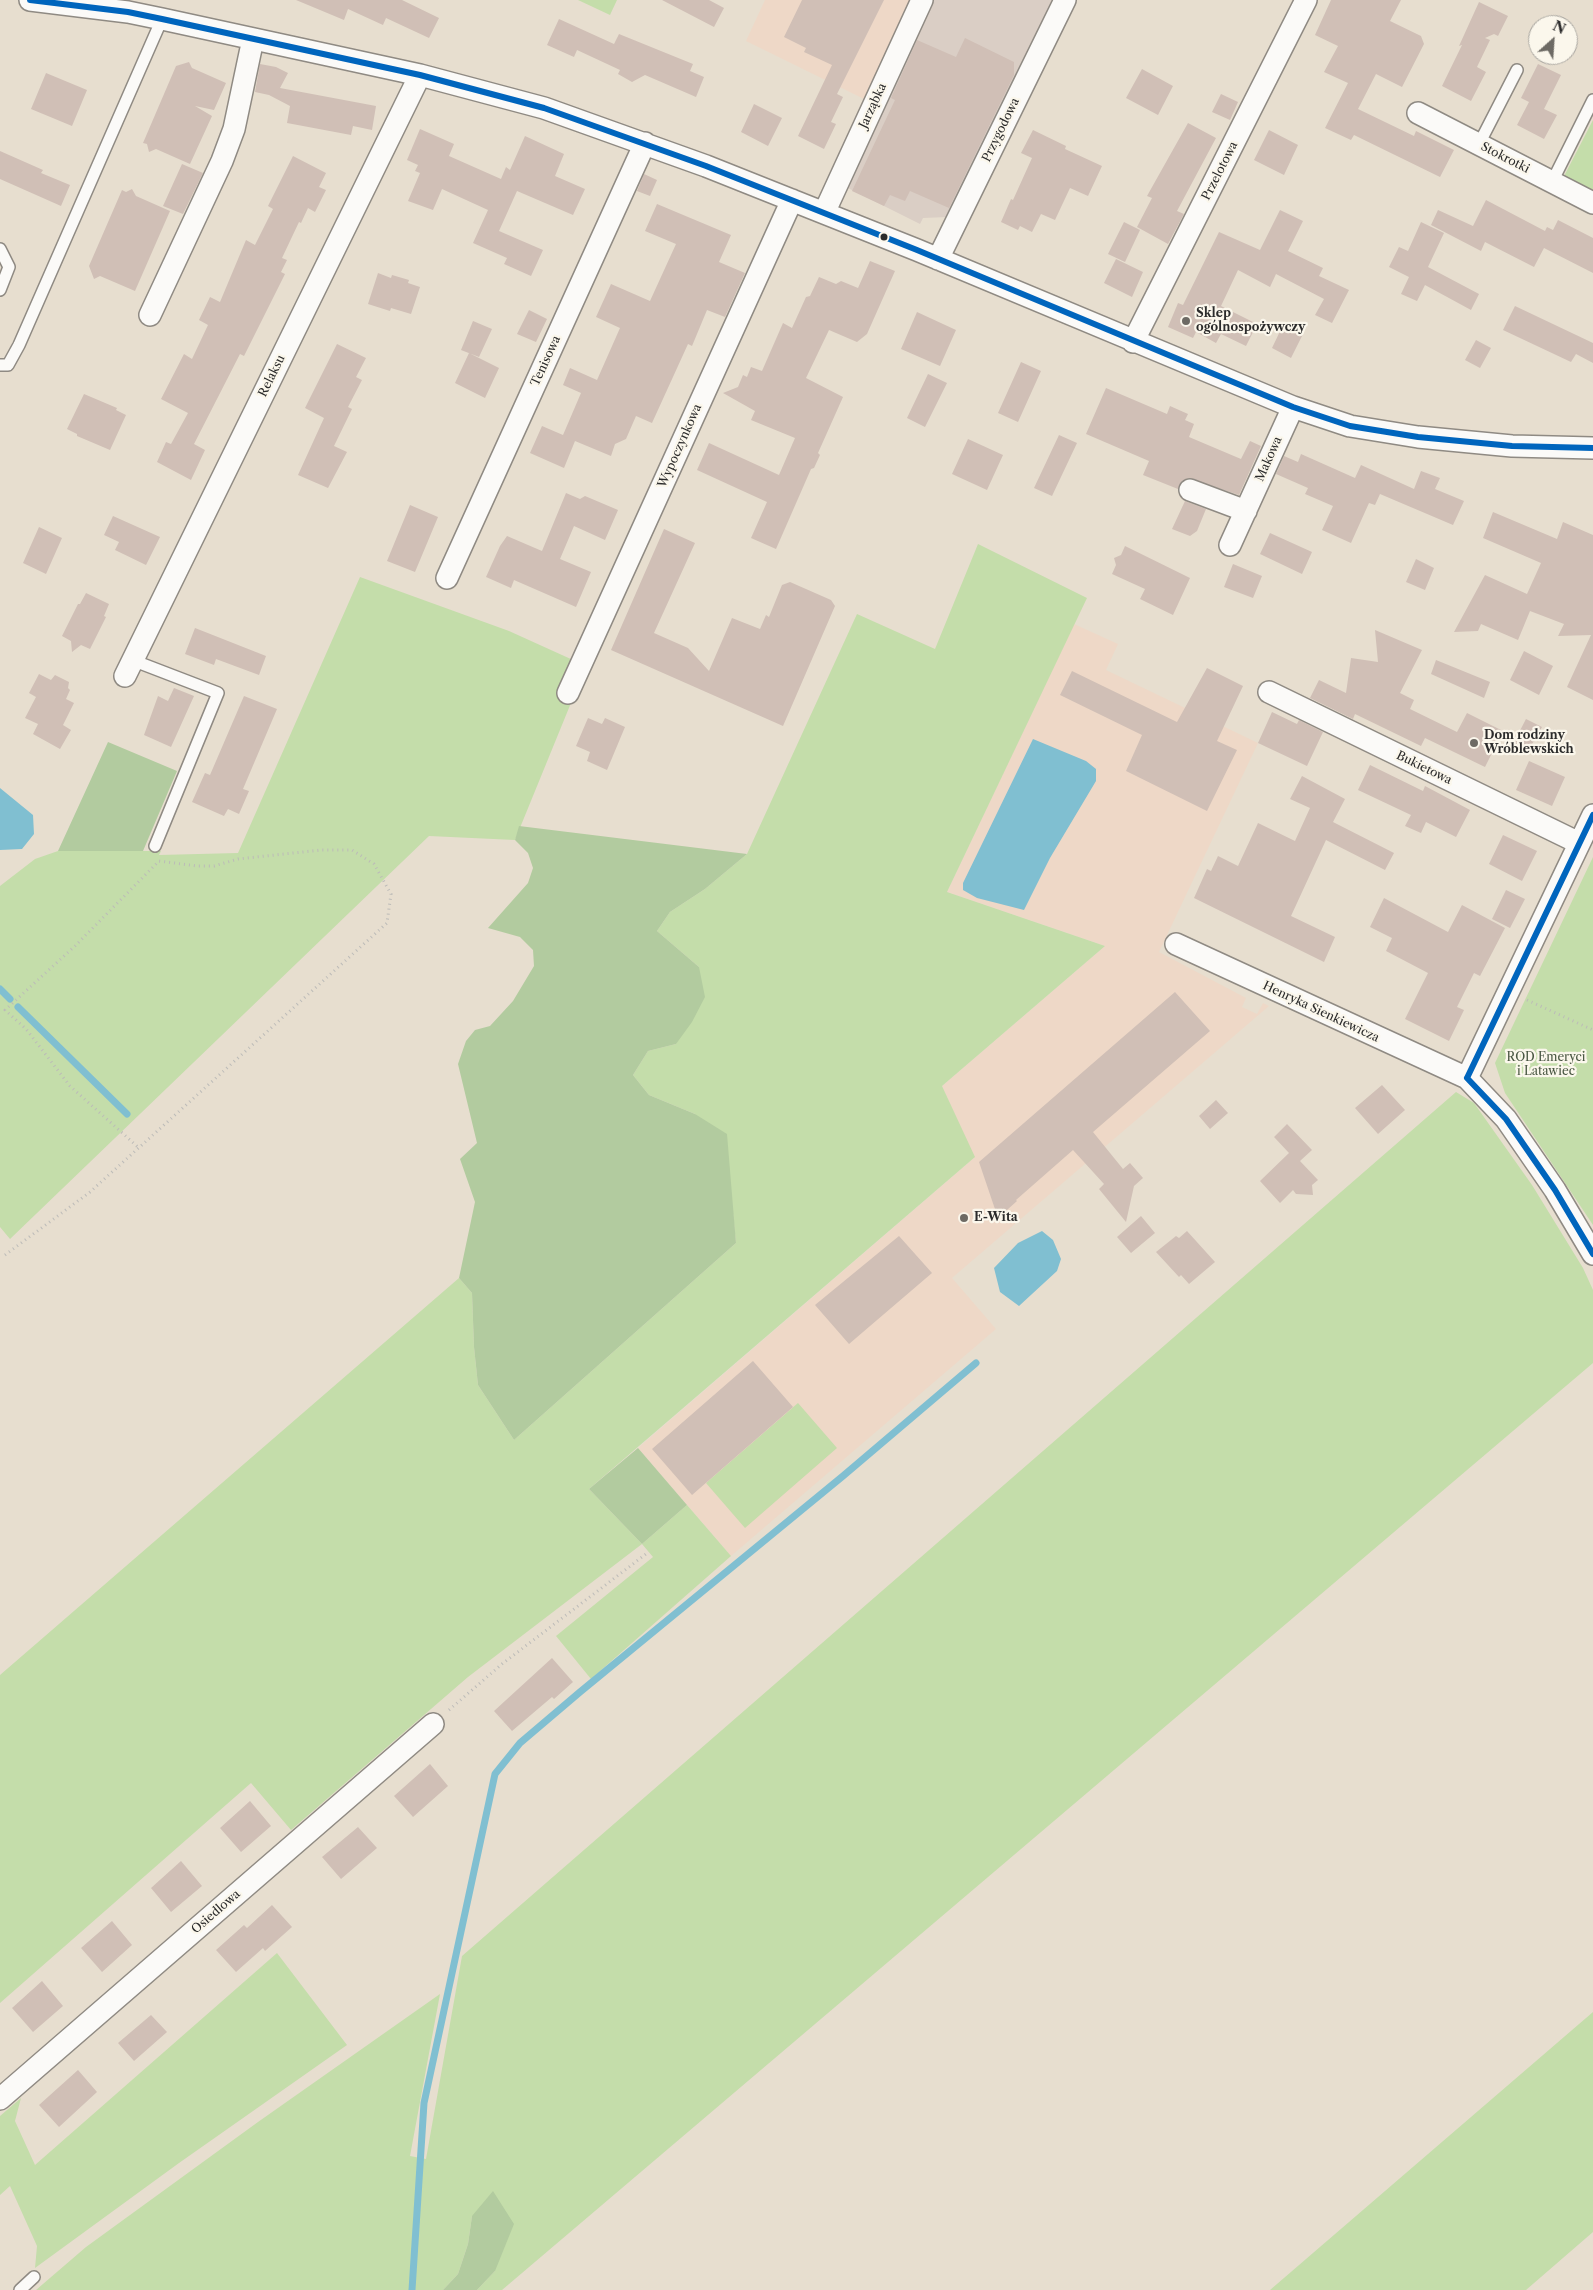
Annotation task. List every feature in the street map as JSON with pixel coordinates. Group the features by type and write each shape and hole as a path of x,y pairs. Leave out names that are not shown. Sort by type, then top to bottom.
{"street":[{"path":"30,0 128,12 162,19 420,75 544,108 645,143 792,200 1292,407 1350,426 1385,433 1512,446 1593,448"},
{"name":"Jarząbka","path":"824,213 922,0"},
{"name":"Przygodowa","path":"938,260 1065,0"},
{"name":"Przelotowa","path":"1133,342 1306,0"},
{"path":"150,315 222,161 234,129 253,39"},
{"name":"Relaksu","path":"129,668 420,75"},
{"name":"Stokrotki","path":"1418,113 1593,203"},
{"name":"Tenisowa","path":"447,578 645,143"},
{"name":"Wypoczynkowa","path":"568,693 792,200"},
{"name":"Makowa","path":"1230,545 1292,407"},
{"path":"1190,490 1246,512"},
{"name":"Bukietowa","path":"1269,692 1579,843"},
{"path":"1593,815 1467,1078 1506,1119 1555,1190 1593,1254"},
{"name":"Henryka Sienkiewicza","path":"1176,944 1467,1078"},
{"name":"Osiedlowa","path":"0,2099 433,1724"}],"lane":[{"path":"0,365 8,364 19,346 162,19"},
{"path":"1479,144 1517,70"},
{"path":"1552,182 1593,100"},
{"path":"0,249 9,267 0,290"},
{"path":"129,668 218,693 155,846"},
{"path":"20,2290 34,2278"}],"path":[{"path":"5,1255 90,1192 139,1148 387,923 391,894 374,864 352,850 321,850 238,859 214,866 197,866 159,861 75,946 5,1010 26,1029 70,1086 139,1148"},
{"path":"1508,992 1593,1030"},
{"path":"433,1724 502,1664 646,1554"}],"shaded area":[{"path":"765,0 910,0 864,99 746,41"},
{"path":"929,0 1053,0 947,217 923,218 920,224 846,187"},
{"name":"E-Wita","path":"1074,624 1118,644 1106,670 1258,743 1159,952 1246,998 1242,1007 1257,1014 1263,1003 1269,1006 952,1278 996,1329 731,1556 638,1448 974,1158 942,1086 1105,946 947,892"}],"green space":[{"path":"578,0 617,0 610,15"},
{"path":"1593,120 1593,193 1561,182"},
{"path":"978,544 1087,598 947,892 1105,946 942,1086 975,1157 589,1489 642,1544 468,1677 291,1830 251,1783 0,2003 0,1675 459,1278 472,1293 474,1347 478,1385 514,1440 736,1243 730,1184 695,1114 649,1095 633,1075 648,1051 676,1044 699,967 657,931 670,912 705,889 747,854 857,614 935,649"},
{"path":"360,577 509,631 573,660 573,698 515,840 429,836 10,1239 0,1227 0,886 35,859 58,851 161,851 159,855 238,853"},
{"path":"108,742 177,771 143,851 58,851"},
{"path":"519,826 747,854 705,889 670,912 657,931 699,967 705,997 692,1022 676,1044 648,1051 633,1075 649,1095 695,1114 727,1134 736,1243 514,1440 478,1385 474,1347 472,1293 459,1278 475,1202 460,1159 477,1143 458,1064 466,1041 475,1030 490,1026 513,1001 534,966 533,950 520,937 488,928 528,883 533,868 528,853 515,840"},
{"name":"ROD Emeryci i Latawiec","path":"1593,857 1593,1225 1505,1093 1495,1063"},
{"path":"1456,1092 1474,1103 1532,1185 1583,1268 1593,1290 1593,1363 502,2290 477,2290 495,2271 472,2216 468,2244 458,2274 443,2290 36,2290 86,2247 258,2122 440,1994 410,2156 426,2159 462,1956"},
{"path":"798,1403 837,1448 745,1528 706,1483"},
{"path":"638,1448 687,1505 642,1544 589,1489"},
{"path":"687,1505 731,1556 591,1679 556,1636 653,1557 642,1544"},
{"path":"277,1953 347,2045 179,2163 35,2268 37,2246 10,2186 0,2195 0,2116 21,2098 15,2121 35,2165"},
{"path":"1593,2012 1593,2232 1526,2290 1270,2290"},
{"path":"493,2191 514,2224 495,2271 477,2290 443,2290 458,2274 468,2244 472,2216"}],"water":[{"path":"1033,739 1086,761 1096,769 1096,781 1050,858 1024,910 977,898 963,890 963,883"},
{"path":"0,788 33,815 34,834 22,849 0,850"},
{"path":"1042,1231 1053,1240 1061,1259 1057,1271 1019,1306 1000,1292 994,1268 1018,1243"}],"building":[{"path":"296,0 402,0 439,18 429,38 386,18 383,25 348,9 344,20"},
{"path":"662,0 709,0 724,8 714,27"},
{"path":"802,0 884,0 837,94 843,97 831,122 836,124 824,149 798,136 832,65 804,52 806,48 784,37"},
{"path":"1331,0 1401,0 1390,21 1421,36 1424,44 1402,87 1376,74 1358,109 1414,136 1416,131 1454,150 1440,177 1354,135 1351,140 1325,128 1348,83 1324,72 1338,46 1315,35"},
{"path":"1479,2 1508,16 1498,36 1494,34 1485,38 1490,40 1477,67 1486,72 1471,101 1442,86 1462,45 1459,46"},
{"path":"559,19 614,44 619,34 693,64 690,71 704,77 696,97 645,75 632,82 618,74 620,70 577,50 574,57 547,45"},
{"path":"965,38 1014,62 1014,75 949,208 910,191 905,201 890,195 884,206 852,191 895,100 891,98 917,40 956,57"},
{"path":"189,62 192,68 226,83 214,110 195,106 212,116 190,164 156,149 149,152 147,144 143,143 176,66"},
{"path":"260,64 276,67 288,73 280,88 376,106 372,130 353,126 351,135 287,123 290,106 269,95 255,92"},
{"path":"1538,65 1561,75 1544,109 1557,115 1544,139 1517,125 1529,102 1521,98"},
{"path":"1142,69 1173,86 1158,115 1126,98"},
{"path":"46,73 87,90 72,126 31,109"},
{"path":"1221,94 1238,102 1230,120 1212,112"},
{"path":"754,104 782,118 768,146 741,132"},
{"path":"1188,123 1216,138 1177,211 1184,214 1168,244 1137,227 1152,198 1147,196"},
{"path":"420,129 454,144 449,156 501,179 506,167 510,170 525,136 564,154 555,176 585,189 573,215 517,191 499,231 543,250 531,276 504,264 507,258 473,243 488,210 442,189 433,210 408,201 420,173 415,171 418,165 407,160"},
{"path":"1033,130 1066,146 1065,149 1102,166 1088,196 1070,188 1055,220 1041,214 1032,232 1020,226 1018,230 1001,222 1032,158 1021,153"},
{"path":"1269,130 1298,145 1284,175 1254,160"},
{"path":"0,151 43,170 41,173 70,185 61,206 0,179"},
{"path":"293,156 326,173 319,187 326,190 315,212 308,208 301,223 299,222 282,258 287,260 281,272 285,274 244,356 240,354 194,444 205,450 191,480 157,462 166,442 171,444 188,413 161,399 184,354 192,359 208,325 199,320 210,297 220,302 246,240 255,245 273,209 268,206"},
{"path":"182,164 203,173 183,214 163,206"},
{"path":"644,174 657,180 650,196 637,191"},
{"path":"132,189 136,196 170,211 135,291 100,276 94,279 89,266 122,190 126,192"},
{"path":"1486,200 1545,231 1547,227 1553,230 1558,220 1593,238 1593,273 1544,248 1534,267 1485,242 1481,251 1431,225 1438,210 1473,226"},
{"path":"657,204 731,235 719,262 745,273 725,317 707,310 692,346 688,344 652,423 636,416 626,439 615,444 611,456 575,441 564,468 530,453 542,426 563,435 581,393 563,385 570,368 597,380 620,328 596,317 611,284 650,301 676,244 645,231"},
{"path":"1280,210 1303,221 1288,251 1323,268 1319,276 1349,290 1332,323 1315,315 1324,299 1276,274 1270,287 1238,270 1221,306 1257,324 1246,346 1221,334 1216,343 1196,332 1193,338 1168,327 1178,303 1183,305 1219,232 1260,250"},
{"path":"1124,222 1140,230 1125,262 1108,254"},
{"path":"1421,222 1444,233 1428,267 1479,294 1471,310 1425,285 1417,301 1401,294 1409,277 1389,267 1399,247 1408,251"},
{"path":"1116,259 1143,272 1132,297 1104,283"},
{"path":"870,261 895,271 867,334 857,342 829,330 806,378 843,397 818,453 820,455 814,468 811,469 776,549 751,538 767,502 697,470 709,443 779,475 795,438 751,420 755,411 723,393 738,387 743,375 747,377 751,367 762,371 783,323 792,328 806,297 810,296 819,277 836,284 841,281 858,288"},
{"path":"378,273 391,278 392,275 409,280 408,283 420,287 411,314 391,308 390,311 368,304"},
{"path":"1515,306 1593,343 1593,363 1576,354 1571,362 1503,330"},
{"path":"529,310 547,319 536,342 517,334"},
{"path":"917,312 956,330 940,366 901,349"},
{"path":"473,321 492,329 479,357 461,350"},
{"path":"1283,325 1303,334 1291,358 1272,348"},
{"path":"1476,340 1491,348 1480,368 1465,360"},
{"path":"337,344 366,358 356,377 362,380 348,407 352,409 334,446 347,452 328,488 298,475 324,418 305,408"},
{"path":"469,353 499,368 485,398 455,383"},
{"path":"1021,362 1041,371 1018,422 998,413"},
{"path":"928,374 947,383 925,427 907,418"},
{"path":"1106,388 1167,414 1170,406 1188,414 1185,420 1194,424 1189,437 1241,459 1250,441 1261,446 1239,495 1188,478 1182,481 1178,489 1143,475 1149,461 1086,434"},
{"path":"84,394 117,408 116,410 126,415 110,450 77,436 77,434 67,429"},
{"path":"1059,435 1077,443 1052,496 1034,488"},
{"path":"968,439 1003,455 987,490 952,474"},
{"path":"1301,454 1355,478 1361,465 1414,489 1421,471 1440,478 1435,489 1464,501 1453,525 1380,494 1375,505 1369,503 1351,543 1322,530 1333,506 1305,494 1308,488 1276,474 1284,456 1298,462"},
{"path":"566,493 580,499 585,496 618,510 605,540 574,526 560,559 591,572 576,607 514,580 511,588 486,577 500,546 507,536 542,551"},
{"path":"1185,501 1206,509 1197,531 1190,536 1172,529"},
{"path":"410,505 438,517 415,572 387,561"},
{"path":"1493,512 1557,539 1563,522 1593,535 1593,700 1567,687 1591,635 1558,636 1564,624 1530,611 1518,640 1481,624 1478,631 1454,632 1485,575 1527,594 1541,563 1483,538"},
{"path":"113,516 160,537 146,565 115,550 119,542 104,535"},
{"path":"39,527 62,538 46,574 23,563"},
{"path":"664,529 695,543 654,633 688,648 709,671 732,618 760,629 766,615 769,617 782,585 790,582 831,600 835,606 783,726 611,650"},
{"path":"1270,533 1312,552 1302,574 1260,554"},
{"path":"1125,546 1190,578 1173,615 1140,599 1145,589 1112,574 1116,565 1114,558 1121,555"},
{"path":"1416,559 1434,568 1425,590 1406,582"},
{"path":"1233,564 1262,576 1253,598 1224,587"},
{"path":"86,593 109,604 104,616 106,617 90,649 81,645 72,652 71,641 62,636 78,604 80,604"},
{"path":"195,628 266,656 259,675 216,659 214,665 185,654"},
{"path":"1375,630 1422,650 1400,693 1414,700 1410,709 1457,732 1467,713 1503,731 1485,767 1425,738 1421,746 1355,714 1353,719 1310,698 1319,680 1346,693 1351,658 1378,662"},
{"path":"1524,651 1553,666 1539,695 1510,680"},
{"path":"1436,660 1490,682 1484,698 1431,674"},
{"path":"1207,668 1243,686 1217,741 1237,750 1207,811 1126,771 1142,735 1060,695 1072,671 1177,722"},
{"path":"39,674 51,680 55,675 69,682 68,688 70,690 66,699 74,703 63,725 71,730 60,749 33,734 38,724 25,718 36,697 29,693"},
{"path":"174,688 194,696 171,747 144,735 158,696 168,701"},
{"path":"244,696 277,709 243,789 249,791 239,814 228,809 224,816 192,802 205,773 210,775"},
{"path":"1272,712 1297,724 1299,720 1323,732 1307,766 1258,743"},
{"path":"588,718 602,724 605,718 625,727 607,770 587,761 590,752 576,746"},
{"path":"1526,719 1542,727 1528,751 1513,744"},
{"path":"1529,761 1565,777 1552,806 1516,790"},
{"path":"1370,765 1423,791 1425,786 1470,810 1456,837 1426,822 1421,833 1405,826 1411,815 1358,790"},
{"path":"1302,776 1345,799 1333,822 1394,853 1385,870 1326,840 1291,916 1335,937 1324,962 1194,898 1207,869 1211,871 1218,856 1238,866 1258,823 1295,841 1310,808 1290,799"},
{"path":"1503,835 1537,851 1522,881 1489,864"},
{"path":"1506,890 1525,899 1510,928 1492,919"},
{"path":"1384,898 1448,932 1462,905 1505,928 1480,976 1474,973 1457,1007 1464,1010 1449,1041 1405,1019 1428,973 1386,951 1392,938 1370,927"},
{"path":"1175,992 1210,1031 1093,1132 1123,1169 1130,1163 1143,1178 1134,1186 1126,1222 1099,1189 1104,1184 1073,1150 998,1218 979,1162"},
{"path":"1382,1085 1405,1110 1378,1134 1355,1108"},
{"path":"1216,1100 1228,1113 1210,1129 1199,1116"},
{"path":"1287,1124 1312,1150 1300,1161 1318,1180 1312,1185 1313,1195 1296,1194 1293,1190 1280,1203 1260,1181 1289,1153 1274,1137"},
{"path":"1141,1216 1155,1233 1131,1253 1117,1237"},
{"path":"1187,1231 1215,1262 1189,1284 1181,1275 1179,1277 1156,1252 1176,1236 1179,1238"},
{"path":"899,1236 932,1273 849,1344 815,1305"},
{"path":"753,1361 793,1407 692,1495 652,1449"},
{"path":"552,1658 573,1682 512,1731 494,1711"},
{"path":"430,1764 448,1786 413,1817 394,1796"},
{"path":"250,1801 271,1826 241,1852 220,1828"},
{"path":"358,1827 377,1848 341,1879 322,1857"},
{"path":"181,1861 202,1886 171,1912 151,1888"},
{"path":"272,1905 292,1927 265,1951 263,1948 236,1972 216,1950 244,1925 247,1928"},
{"path":"112,1921 132,1945 102,1972 81,1948"},
{"path":"42,1981 63,2006 33,2032 12,2008"},
{"path":"151,2015 167,2032 134,2061 118,2043"},
{"path":"78,2070 97,2092 59,2127 39,2105"}],"waterway":[{"path":"0,989 10,999"},
{"path":"18,1007 127,1114"},
{"path":"412,2290 424,2103 495,1774 520,1743 843,1476 976,1363"}],"transit line":[{"path":"30,0 128,12 162,19 420,75 544,108 706,166 917,250 1293,407 1350,426 1418,437 1512,446 1593,448"},
{"path":"1467,1078 1593,815"},
{"path":"1467,1078 1506,1119 1555,1190 1593,1254"}],"place":[{"name":"Sklep ogólnospożywczy","path":"1186,321"},
{"name":"Dom rodziny Wróblewskich","path":"1474,743"},
{"name":"E-Wita","path":"964,1218"}]}
